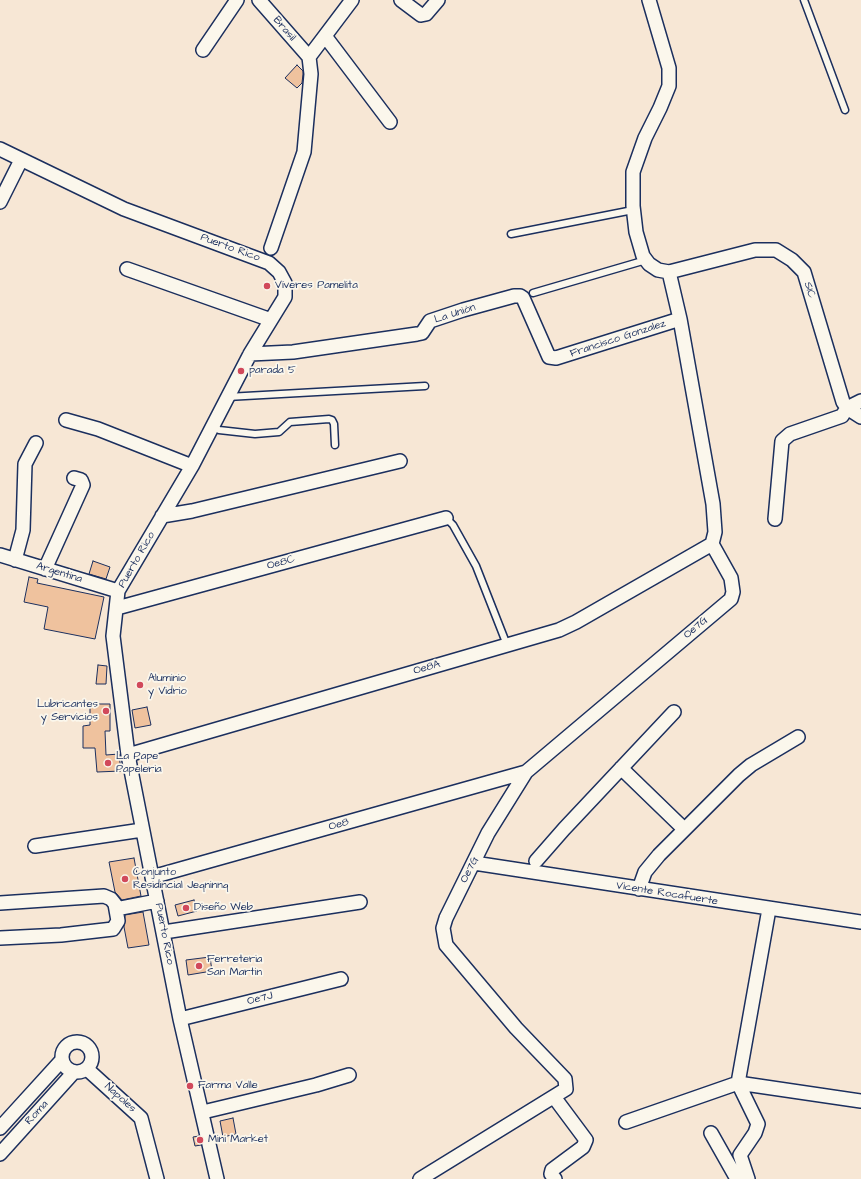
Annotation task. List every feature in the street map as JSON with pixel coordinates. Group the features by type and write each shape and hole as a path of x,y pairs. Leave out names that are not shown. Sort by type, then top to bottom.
{"street":[{"path":"203,50 237,0"},
{"name":"Brasil","path":"259,0 309,57"},
{"path":"271,248 304,152 311,74 309,57 352,0"},
{"path":"400,0 421,15 426,14 438,0"},
{"path":"649,0 669,68 669,86 660,108 644,138 632,172 633,210 636,232 643,256 658,270 669,272"},
{"path":"325,36 390,122"},
{"name":"Puerto Rico","path":"0,149 124,209 269,263 279,272 285,283 285,297 250,354 192,466 118,591 113,636 128,755 142,830 164,932 180,1018 203,1112 217,1179"},
{"path":"0,202 21,160"},
{"name":"S1C","path":"669,272 755,250 776,250 792,260 804,272 843,402 847,408"},
{"path":"127,269 272,320"},
{"name":"Francisco Gonzalez","path":"556,358 680,319 669,272"},
{"name":"La Unión","path":"250,354 293,352 422,333 430,321 485,304 520,296 523,298 549,357 556,358"},
{"path":"680,319 713,504 715,532 712,544"},
{"path":"775,519 782,441 790,434 842,416 847,408 861,401"},
{"path":"847,408 861,416"},
{"path":"66,420 98,429 192,466"},
{"path":"15,560 23,530 25,464 36,443"},
{"path":"162,516 192,511 400,461"},
{"path":"45,569 83,485 81,480 74,478"},
{"name":"Oe8C","path":"117,608 446,518"},
{"name":"Oe8A","path":"128,755 566,628 712,544"},
{"name":"Oe7G","path":"420,1179 564,1091 566,1086 565,1079 516,1028 446,945 443,928 446,918 488,833 526,772 731,599 733,592 731,578 712,544"},
{"name":"Argentina","path":"0,556 118,591"},
{"path":"536,861 674,712"},
{"path":"639,889 647,868 684,829 751,765 798,736"},
{"path":"621,768 684,829"},
{"name":"Oe8","path":"152,877 526,772"},
{"path":"35,846 142,830"},
{"name":"Vicente Rocafuerte","path":"474,863 861,922"},
{"path":"0,903 104,896 113,901 118,921 113,929 61,935 0,938"},
{"path":"116,909 157,901"},
{"path":"164,932 360,902"},
{"path":"748,1179 740,1155 755,1133 758,1124 738,1083 769,909"},
{"name":"Oe7J","path":"180,1018 340,979"},
{"path":"82,1043 91,1052 91,1064 81,1071 66,1068 62,1060 65,1048 70,1044 82,1043"},
{"name":"Roma","path":"0,1128 62,1060"},
{"name":"Roma","path":"0,1154 81,1071"},
{"name":"Napoles","path":"81,1071 141,1118 157,1179"},
{"path":"203,1112 316,1085 349,1075"},
{"path":"626,1122 738,1083 861,1101"},
{"path":"554,1097 586,1140 583,1147 552,1170 551,1174 555,1179"},
{"path":"711,1133 737,1179"}],"lane":[{"path":"804,0 845,110"},
{"path":"512,234 633,210"},
{"path":"533,293 646,260"},
{"path":"227,397 425,386"},
{"path":"213,426 219,430 255,434 279,432 290,422 329,419 332,420 334,424 334,445"},
{"path":"446,518 453,525 476,566 507,645"}],"building":[{"path":"297,65 303,71 303,74 302,83 297,88 285,78"},
{"path":"93,561 110,567 106,579 89,574"},
{"path":"29,577 38,579 37,583 104,597 95,639 44,629 48,607 24,602"},
{"path":"98,665 107,666 106,684 96,684"},
{"path":"90,704 110,704 110,731 105,731 106,755 119,754 121,771 97,772 95,748 83,748 83,726 90,725"},
{"path":"147,707 151,725 135,728 132,710"},
{"name":"Conjunto Residincial Jeqninnq","path":"134,858 141,896 122,900 115,892 109,862"},
{"name":"Diseño Web","path":"194,900 197,911 178,916 175,905"},
{"name":"Conjunto Residincial Jeqninnq","path":"143,912 149,945 128,948 124,927 125,915"},
{"name":"Ferreteria San Martin","path":"210,957 212,971 188,975 186,960"},
{"path":"233,1118 236,1134 223,1137 220,1121"},
{"path":"199,1136 201,1145 195,1146 193,1137"}],"place":[{"name":"Víveres Pamelita","path":"267,286"},
{"name":"parada 5","path":"241,371"},
{"name":"Aluminio y Vidrio","path":"140,685"},
{"name":"Lubricantes y Servicios","path":"106,711"},
{"name":"La Pape Papeleria","path":"108,763"},
{"name":"Conjunto Residincial Jeqninnq","path":"125,879"},
{"name":"Diseño Web","path":"186,908"},
{"name":"Ferreteria San Martin","path":"199,966"},
{"name":"Farma Valle","path":"190,1086"},
{"name":"Mini Market","path":"200,1140"}]}
